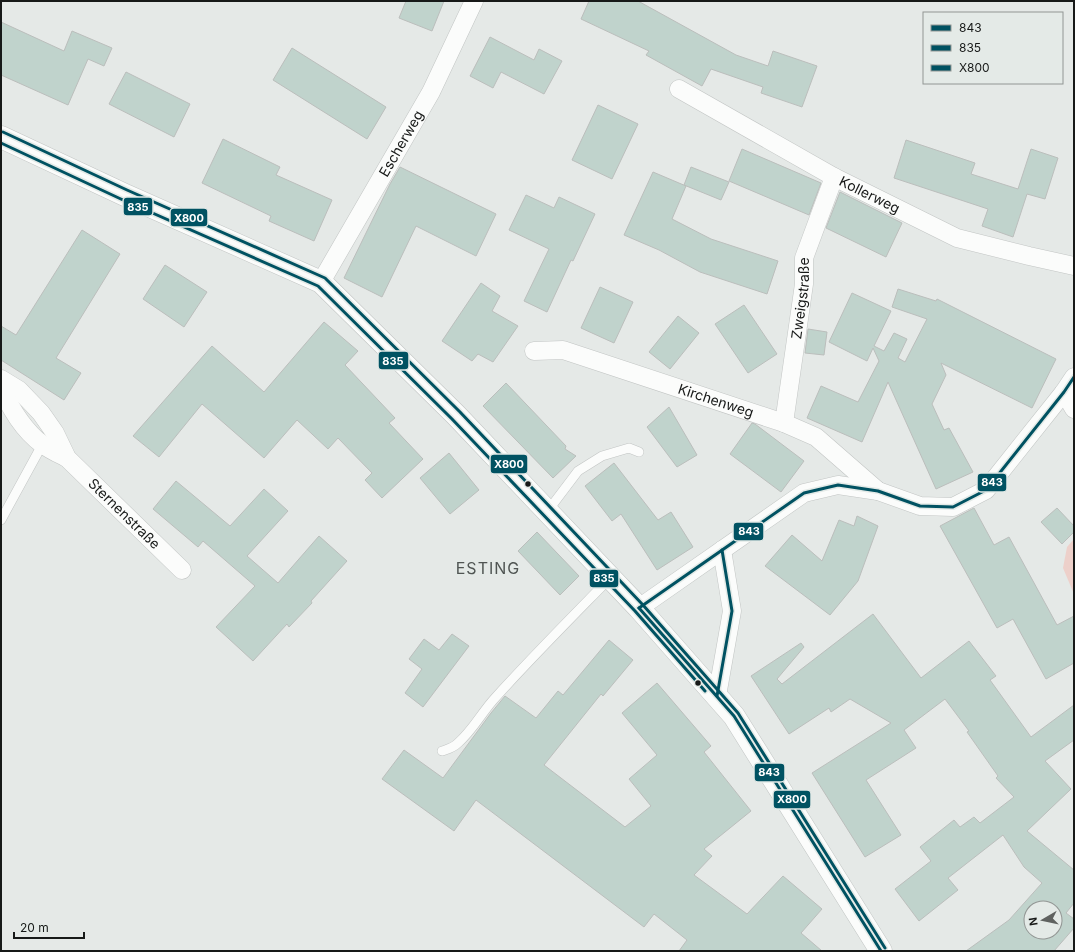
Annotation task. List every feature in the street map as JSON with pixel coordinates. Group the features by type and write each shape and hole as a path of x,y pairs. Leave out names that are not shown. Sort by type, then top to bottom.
{"street":[{"name":"Escherweg","path":"321,282 431,92 474,1"},
{"name":"Kollerweg","path":"679,89 834,177 957,238 1074,266"},
{"path":"1,137 125,195 321,282 456,415 639,608 734,716 881,951"},
{"name":"Zweigstraße","path":"784,423 804,284 804,258 834,177"},
{"name":"Kirchenweg","path":"534,351 563,350 784,423 816,437 878,492"},
{"path":"639,608 804,493 838,485 878,492 920,506 953,507 986,490 1064,392 1074,377"},
{"name":"Sternenstraße","path":"1,379 19,390 41,413 55,433 67,458"},
{"name":"Sternenstraße","path":"1,388 10,406 26,431 42,445 67,458 182,570"},
{"path":"1064,392 1074,409"},
{"path":"717,696 732,611 722,550"}],"lane":[{"path":"1,520 42,445"},
{"path":"548,512 578,471 602,456 629,448 639,452"},
{"path":"442,751 458,744 495,697 610,578"}],"shaded area":[{"path":"1074,539 1074,594 1063,568 1067,547"}],"building":[{"path":"406,1 444,1 432,31 399,18"},
{"path":"589,1 638,1 736,55 768,66 773,51 817,66 802,107 761,93 763,87 711,69 702,86 646,55 649,51 581,19"},
{"path":"1,22 64,51 72,31 112,48 104,66 88,59 68,105 1,75"},
{"path":"490,37 534,60 539,49 562,61 544,94 501,72 493,88 470,76"},
{"path":"292,48 386,107 367,139 273,80"},
{"path":"126,72 190,104 174,137 109,104"},
{"path":"598,105 638,124 612,179 572,160"},
{"path":"223,139 280,167 276,175 332,200 314,241 269,221 271,216 202,183"},
{"path":"906,140 975,163 971,174 1018,189 1031,149 1058,158 1045,199 1027,194 1013,237 982,226 988,209 894,178"},
{"path":"742,149 821,183 809,215 729,181"},
{"path":"400,167 496,214 476,256 416,226 382,297 344,278 390,184"},
{"path":"691,167 729,182 721,200 684,185"},
{"path":"653,172 686,186 672,219 711,239 778,261 767,294 700,272 659,250 624,235"},
{"path":"840,192 902,223 886,257 826,228"},
{"path":"526,195 554,208 559,197 595,214 573,261 571,260 547,312 524,301 549,249 509,230"},
{"path":"82,230 120,254 56,358 81,373 64,400 1,360 1,326 16,335"},
{"path":"165,265 207,292 184,327 143,299"},
{"path":"481,283 500,296 492,311 518,326 493,362 478,354 472,361 442,341"},
{"path":"600,287 633,302 614,343 581,328"},
{"path":"898,289 936,301 937,299 1056,359 1032,408 941,363 946,375 932,404 944,430 949,428 973,472 936,489 888,382 862,442 807,418 821,386 858,402 879,361 873,348 867,361 829,342 852,293 891,311 874,346 884,351 894,333 907,339 898,358 905,362 927,319 892,307"},
{"path":"744,305 777,354 748,373 715,324"},
{"path":"678,316 699,333 670,369 649,352"},
{"path":"324,322 358,351 345,365 395,418 389,423 423,459 382,498 365,480 372,473 338,438 328,449 297,420 264,458 202,404 159,457 133,436 212,346 264,392"},
{"path":"808,329 827,332 824,355 805,353"},
{"path":"506,383 566,446 565,449 576,456 553,478 483,406"},
{"path":"669,407 697,455 677,467 647,427"},
{"path":"752,423 804,461 781,492 730,454"},
{"path":"449,453 479,490 450,514 420,478"},
{"path":"614,463 658,520 671,512 693,547 657,570 621,514 612,521 585,486"},
{"path":"176,481 230,526 264,489 288,511 247,556 278,583 319,536 347,561 311,601 312,603 289,627 287,624 253,661 216,627 255,586 203,541 198,547 153,509"},
{"path":"974,508 994,545 1009,537 1057,625 1074,616 1074,663 1046,679 1013,619 997,628 940,526"},
{"path":"1057,508 1074,526 1074,532 1062,544 1041,522"},
{"path":"857,516 878,526 858,581 830,615 765,566 792,535 822,561 839,520 854,526"},
{"path":"537,532 579,576 560,595 518,551"},
{"path":"873,614 921,678 969,641 996,676 990,680 1031,737 1074,705 1074,740 1045,761 1071,789 1027,831 1074,870 1074,903 1066,913 1074,919 1074,928 1054,951 966,951 1009,920 1023,904 1023,940 1063,940 1063,900 1027,900 1042,883 1024,867 1003,835 948,878 958,890 919,921 895,889 931,861 920,847 954,820 960,827 974,817 980,823 1014,797 996,778 998,776 967,732 969,731 945,699 904,730 916,748 866,780 901,835 865,857 812,773 891,723 850,699 831,712 829,708 789,734 751,676 801,643 804,647 777,679 782,684"},
{"path":"452,634 469,646 423,707 405,693 422,669 409,659 424,639 439,650"},
{"path":"609,640 633,660 603,696 601,694 544,765 625,827 651,806 629,779 657,755 622,713 657,683 711,746 704,752 751,811 704,849 712,856 694,875 747,914 783,876 822,909 801,933 822,951 679,951 687,940 654,914 644,927 476,800 454,831 382,779 404,750 443,778 505,696 536,718 558,691 563,695"}],"transit line":[{"name":"X800","path":"3,132 127,190 325,278 460,412 643,605 738,713 885,948"},
{"name":"835","path":"1,143 123,200 318,286 452,419 635,611 705,691"},
{"name":"843","path":"639,608 804,493 838,485 878,491 920,506 953,507 986,490 1064,392 1074,377"},
{"name":"843","path":"717,696 732,611 722,550"},
{"name":"843","path":"639,608 734,716 881,951"}],"district":[{"name":"ESTING","path":"488,568"}]}
